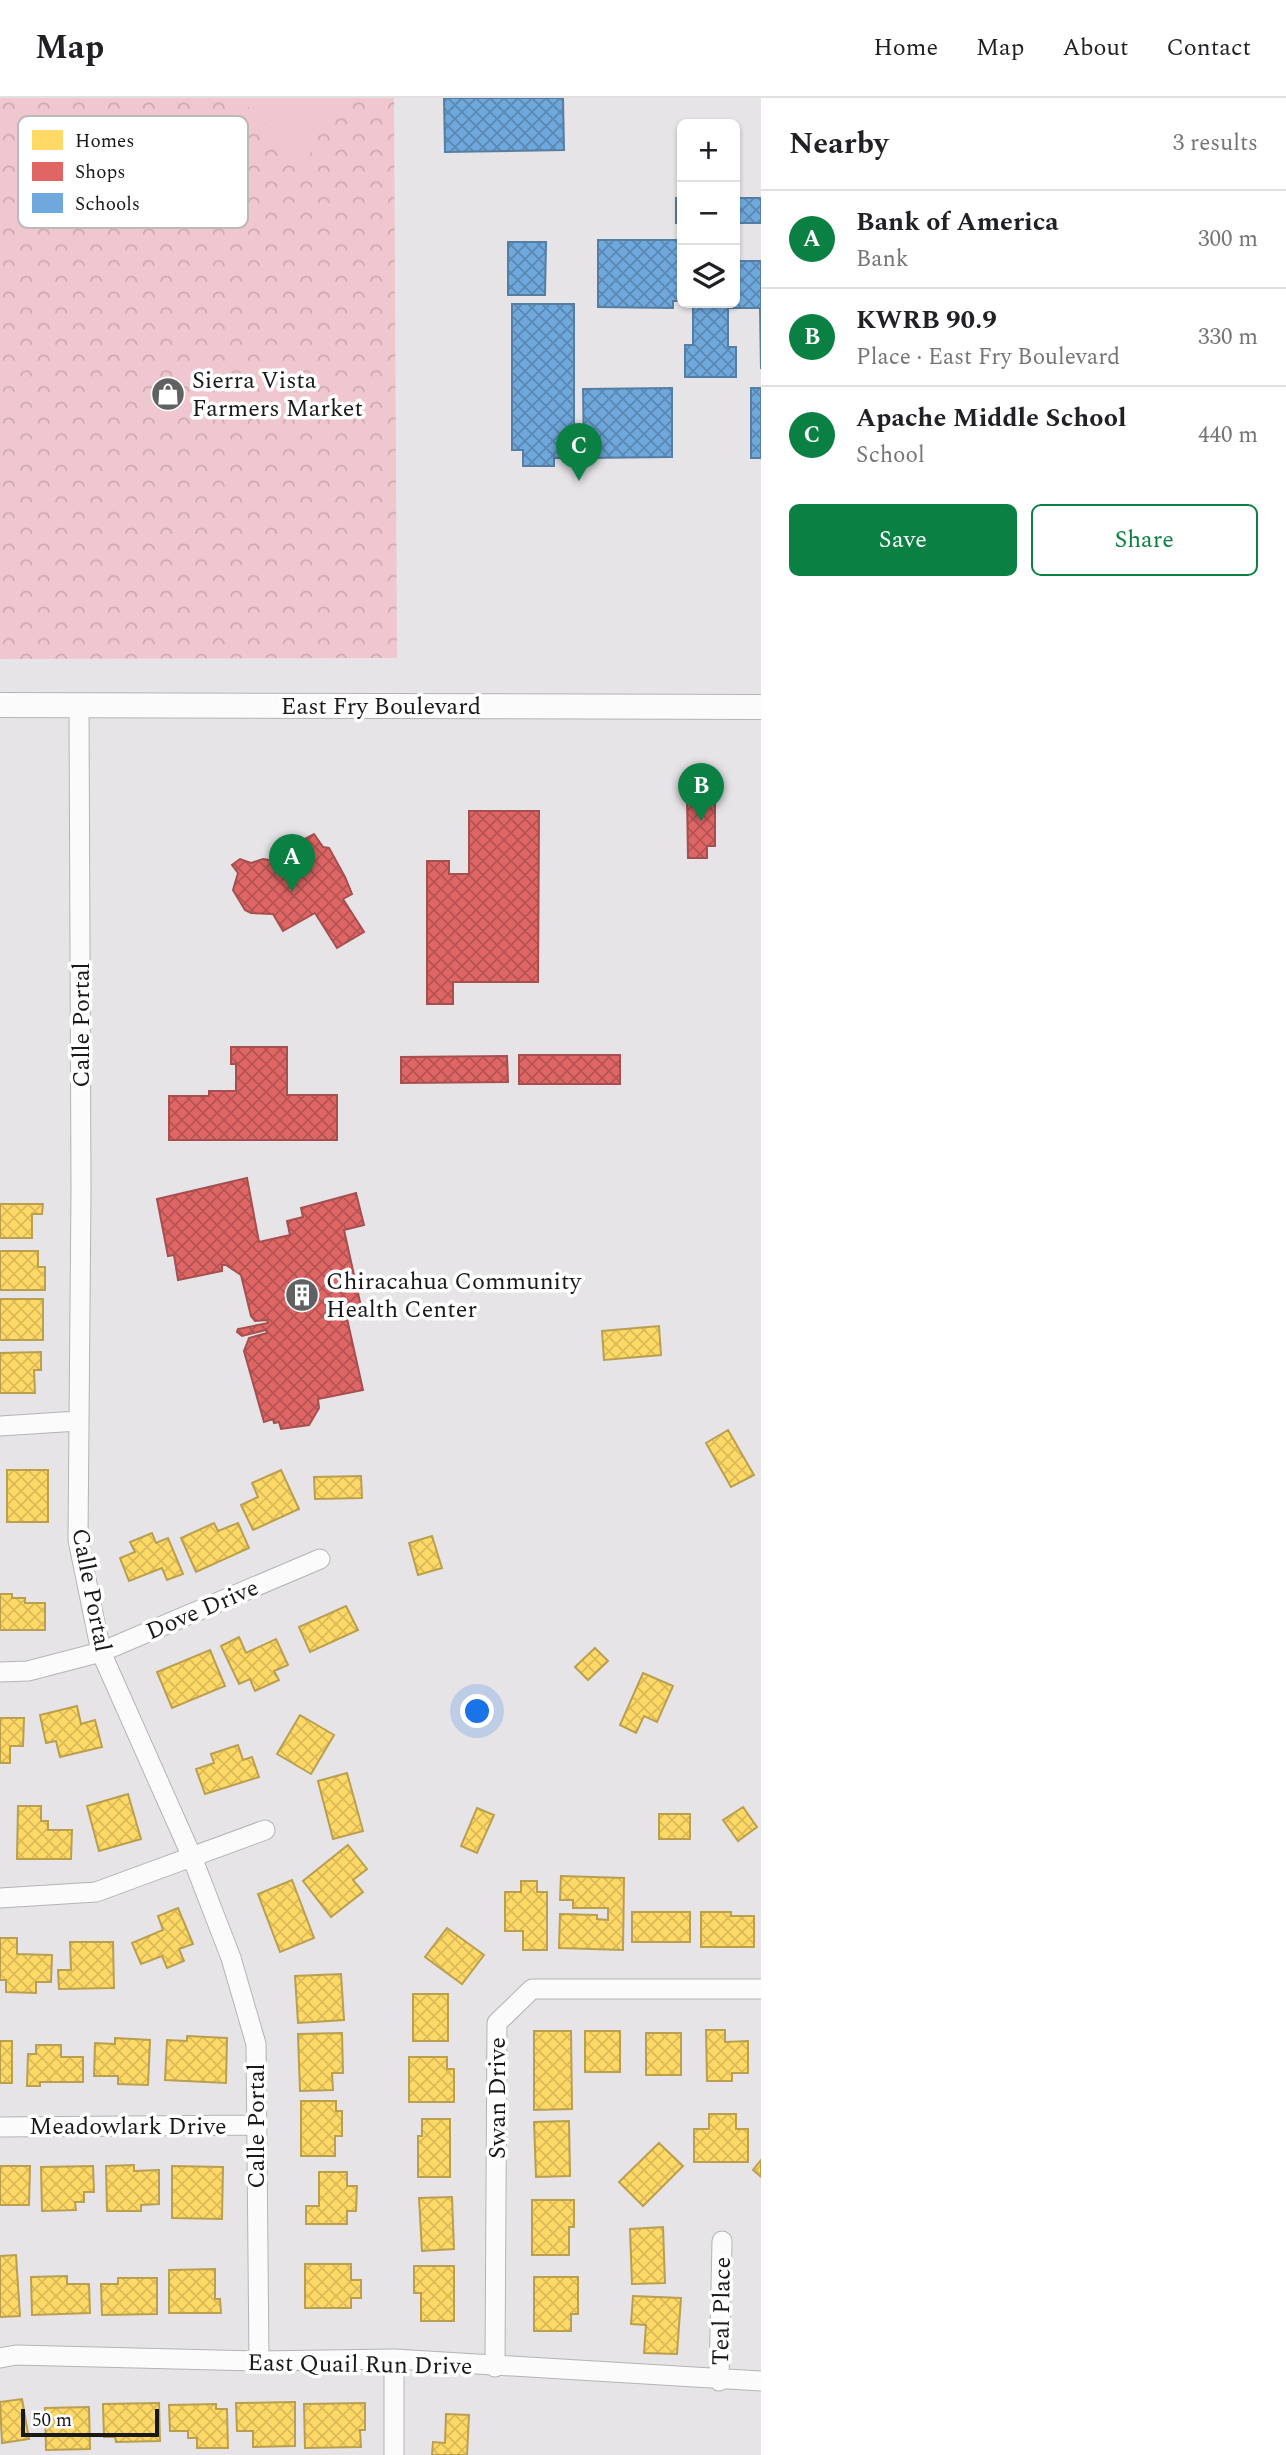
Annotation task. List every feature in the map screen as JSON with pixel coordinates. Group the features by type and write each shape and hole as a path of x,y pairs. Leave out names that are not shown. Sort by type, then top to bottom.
{"main road":[{"name":"East Fry Boulevard","path":"0,705 761,707"}],"street":[{"name":"Calle Portal","path":"79,706 81,1190 78,1540 101,1652 192,1857 232,1958 256,2044 259,2361"},
{"path":"0,1426 78,1421"},
{"name":"Dove Drive","path":"0,1672 28,1671 101,1652 320,1559"},
{"path":"0,1898 96,1892 265,1830"},
{"name":"Swan Drive","path":"495,2367 498,2022 531,1989 761,1989"},
{"name":"Meadowlark Drive","path":"0,2127 256,2124"},
{"name":"Teal Place","path":"719,2381 722,2241"},
{"name":"East Quail Run Drive","path":"0,2358 16,2355 259,2361 394,2359 719,2381 761,2381"},
{"path":"394,2359 394,2455"}],"green space":[{"path":"0,98 394,98 397,658 0,659"},
{"path":"239,98 335,98 306,163"}],"building: Homes":[{"path":"0,1204 43,1204 42,1214 32,1214 32,1238 0,1238"},
{"path":"0,1251 38,1251 38,1267 45,1267 45,1290 0,1290"},
{"path":"0,1299 43,1299 43,1340 0,1340"},
{"path":"659,1326 661,1355 604,1360 602,1331"},
{"path":"41,1352 41,1370 34,1370 35,1393 0,1393 0,1353"},
{"path":"728,1430 754,1475 731,1487 706,1443"},
{"path":"7,1470 48,1470 48,1522 7,1522"},
{"path":"281,1470 299,1509 253,1530 241,1505 258,1497 252,1483"},
{"path":"361,1476 362,1498 315,1499 314,1477"},
{"path":"214,1523 218,1531 238,1523 249,1548 196,1572 181,1538"},
{"path":"152,1533 156,1543 168,1538 183,1574 167,1580 162,1568 129,1581 120,1558 135,1552 130,1542"},
{"path":"432,1536 442,1568 418,1575 409,1543"},
{"path":"0,1594 25,1598 25,1603 45,1603 45,1630 0,1630"},
{"path":"346,1606 358,1630 310,1652 299,1627"},
{"path":"239,1637 246,1653 276,1639 288,1665 274,1671 279,1680 255,1691 250,1679 239,1684 221,1646"},
{"path":"595,1648 608,1661 588,1680 575,1667"},
{"path":"210,1650 225,1686 172,1708 157,1672"},
{"path":"643,1673 673,1686 657,1722 644,1716 636,1733 620,1725"},
{"path":"77,1706 81,1724 95,1720 102,1747 60,1757 56,1741 46,1743 40,1715"},
{"path":"300,1715 334,1735 311,1774 277,1754"},
{"path":"0,1718 24,1718 23,1746 10,1746 10,1763 0,1763"},
{"path":"238,1745 243,1760 252,1757 259,1777 205,1794 196,1769 214,1763 211,1754"},
{"path":"347,1773 363,1831 333,1839 318,1781"},
{"path":"128,1794 141,1839 99,1851 87,1806"},
{"path":"18,1806 41,1806 41,1821 48,1821 48,1830 72,1830 71,1859 17,1859"},
{"path":"743,1807 757,1827 738,1841 723,1820"},
{"path":"477,1808 494,1815 477,1853 461,1846"},
{"path":"659,1814 690,1814 690,1839 659,1839"},
{"path":"348,1845 367,1869 353,1880 363,1892 331,1917 303,1881"},
{"path":"561,1876 624,1878 623,1950 559,1948 560,1914 597,1915 597,1919 608,1920 608,1908 573,1908 573,1900 560,1900"},
{"path":"292,1880 314,1938 280,1952 258,1894"},
{"path":"521,1881 537,1881 537,1892 547,1892 547,1950 523,1950 523,1931 505,1931 505,1892 521,1892"},
{"path":"178,1908 193,1944 179,1949 184,1961 167,1968 162,1956 141,1964 132,1943 163,1930 158,1916"},
{"path":"632,1912 690,1912 690,1942 632,1942"},
{"path":"701,1912 731,1912 731,1916 754,1916 754,1947 701,1947"},
{"path":"447,1928 484,1955 462,1984 425,1957"},
{"path":"0,1938 17,1938 17,1954 52,1955 51,1982 36,1982 36,1993 6,1992 6,1980 0,1980"},
{"path":"70,1942 113,1942 114,1988 59,1989 58,1970 71,1970"},
{"path":"341,1974 344,2020 298,2023 295,1976"},
{"path":"413,1994 448,1994 448,2041 413,2041"},
{"path":"706,2030 725,2030 725,2042 748,2041 748,2073 732,2073 732,2081 707,2081"},
{"path":"534,2031 571,2031 572,2109 534,2110"},
{"path":"585,2031 620,2031 620,2072 585,2072"},
{"path":"342,2033 343,2073 332,2073 333,2090 300,2091 298,2034"},
{"path":"646,2033 681,2033 681,2075 646,2075"},
{"path":"187,2036 227,2038 226,2083 165,2080 167,2040 187,2041"},
{"path":"115,2038 150,2040 148,2085 118,2084 118,2076 94,2076 95,2043 115,2044"},
{"path":"0,2041 12,2041 12,2083 0,2083"},
{"path":"36,2045 61,2045 61,2057 83,2057 83,2082 40,2082 40,2086 27,2086 28,2054 36,2054"},
{"path":"409,2057 447,2057 447,2069 454,2069 454,2102 409,2102"},
{"path":"301,2101 336,2101 336,2111 342,2111 342,2136 335,2136 335,2156 301,2156"},
{"path":"709,2114 736,2114 736,2129 748,2129 748,2162 694,2162 694,2129 709,2129"},
{"path":"422,2119 450,2119 450,2177 418,2177 418,2136 422,2136"},
{"path":"569,2121 570,2176 536,2177 534,2122"},
{"path":"659,2143 683,2166 643,2206 619,2182"},
{"path":"761,2160 761,2177 753,2170"},
{"path":"134,2165 134,2171 159,2170 159,2204 141,2205 141,2211 107,2211 106,2166"},
{"path":"0,2166 30,2166 29,2205 0,2205"},
{"path":"93,2166 94,2192 84,2192 84,2202 75,2202 76,2210 42,2211 41,2167"},
{"path":"172,2166 223,2167 222,2219 172,2218"},
{"path":"319,2172 347,2172 347,2186 357,2186 356,2211 347,2211 347,2224 306,2224 306,2206 319,2206"},
{"path":"452,2197 454,2249 422,2251 419,2198"},
{"path":"532,2200 574,2200 574,2227 569,2227 569,2255 532,2255"},
{"path":"663,2227 665,2283 632,2284 630,2229"},
{"path":"16,2255 20,2316 0,2317 0,2256"},
{"path":"305,2264 351,2264 351,2280 361,2280 361,2298 351,2298 351,2308 305,2308"},
{"path":"414,2266 454,2266 454,2321 421,2321 421,2293 414,2293"},
{"path":"215,2269 215,2299 220,2299 221,2313 169,2313 169,2270"},
{"path":"67,2276 67,2284 89,2284 90,2313 32,2315 31,2277"},
{"path":"534,2277 578,2277 578,2314 571,2314 571,2331 534,2331"},
{"path":"118,2278 157,2278 157,2314 102,2315 101,2284 118,2284"},
{"path":"633,2296 681,2298 677,2354 644,2353 646,2325 631,2324"},
{"path":"22,2399 29,2439 2,2443 0,2402"},
{"path":"295,2402 295,2446 253,2447 253,2431 237,2431 236,2403"},
{"path":"159,2403 160,2441 116,2442 115,2437 104,2437 103,2404"},
{"path":"365,2403 365,2430 360,2430 361,2447 305,2448 304,2404"},
{"path":"216,2404 216,2409 227,2409 228,2448 197,2448 197,2438 188,2438 188,2431 170,2431 169,2405"},
{"path":"89,2407 90,2449 46,2450 45,2408"},
{"path":"446,2414 469,2415 467,2455 432,2455 433,2442 445,2443"}],"building: Shops":[{"path":"687,796 715,796 715,846 707,846 707,858 688,858"},
{"path":"469,811 539,811 538,982 453,982 453,1004 427,1004 427,861 449,861 449,874 469,874"},
{"path":"314,834 323,847 329,848 345,877 352,894 343,899 364,932 337,948 315,913 283,931 273,914 251,913 245,910 233,890 238,873 232,865 240,859 251,863 263,859 275,861 273,856"},
{"path":"231,1047 287,1047 287,1095 337,1095 337,1140 169,1140 169,1096 209,1096 209,1091 236,1091 236,1064 231,1064"},
{"path":"519,1055 620,1055 620,1084 519,1084"},
{"path":"507,1056 508,1082 401,1083 401,1057"},
{"name":"Chiracahua Community Health Center","path":"247,1178 259,1242 290,1235 287,1221 303,1217 301,1208 356,1193 364,1225 344,1230 362,1311 346,1314 363,1390 318,1399 319,1408 309,1425 281,1429 279,1422 274,1423 273,1419 264,1422 244,1351 249,1338 267,1333 266,1330 242,1336 237,1332 238,1329 268,1323 267,1320 255,1321 251,1316 241,1275 222,1265 222,1271 178,1280 174,1255 168,1256 157,1199"}],"building: Schools":[{"path":"444,98 563,98 564,150 445,152"},
{"path":"740,198 761,198 761,223 740,223"},
{"path":"598,240 677,240 677,301 673,301 673,308 598,307"},
{"path":"508,242 546,242 545,295 508,295"},
{"path":"740,261 761,261 761,369 760,308 740,308"},
{"path":"512,304 574,304 574,458 554,458 554,466 523,466 523,450 512,450"},
{"path":"693,308 728,308 728,347 736,347 736,377 685,377 685,345 693,345"},
{"path":"672,388 672,457 584,458 583,389"},
{"path":"751,388 761,388 761,458 751,458"}],"place":[{"name":"Sierra Vista Farmers Market","path":"168,394"},
{"name":"Apache Middle School","path":"579,481"},
{"name":"KWRB 90.9","path":"701,821"},
{"name":"Bank of America","path":"292,892"},
{"name":"Chiracahua Community Health Center","path":"302,1295"}]}
